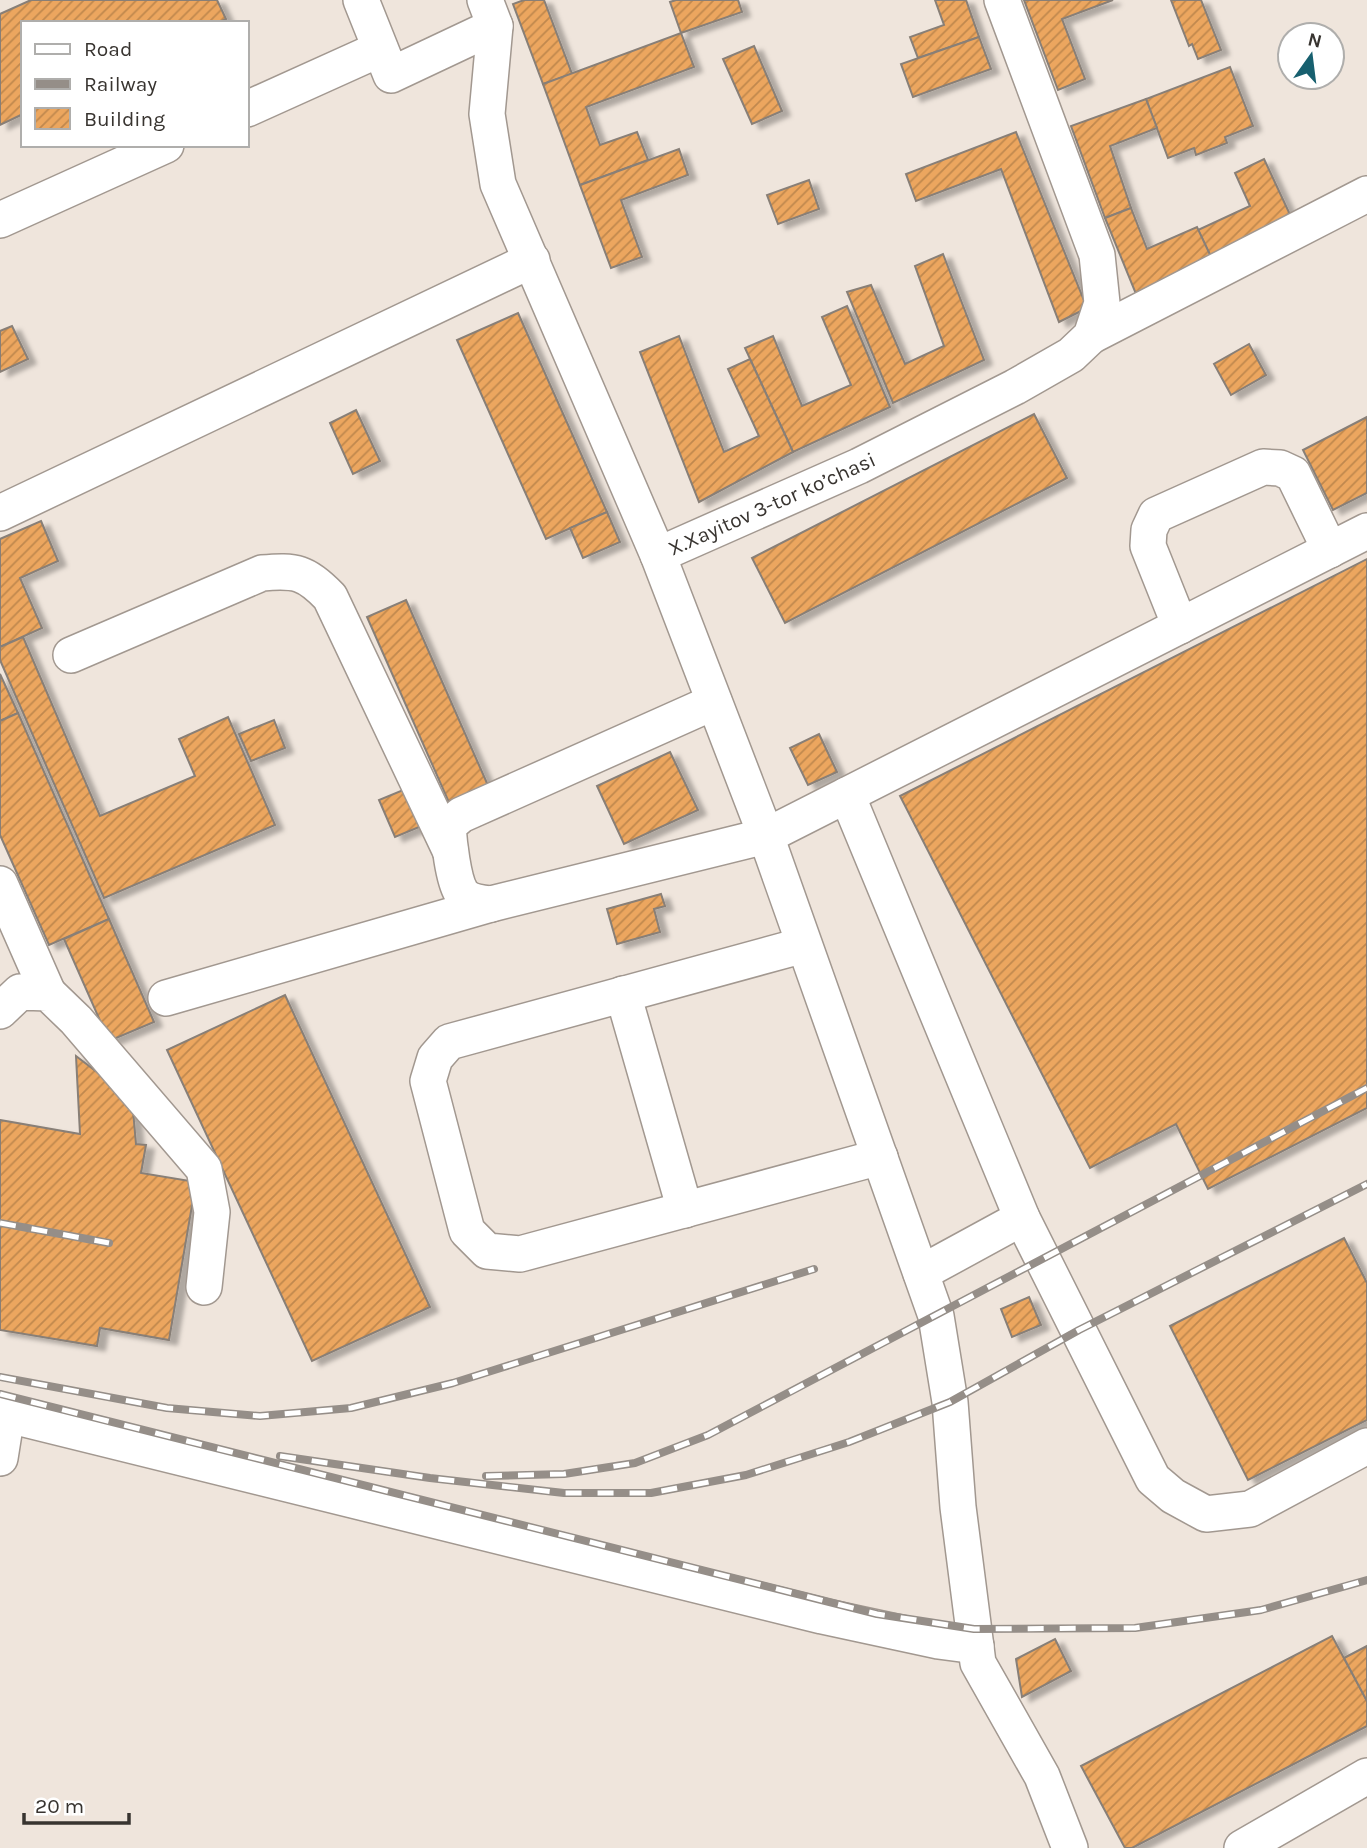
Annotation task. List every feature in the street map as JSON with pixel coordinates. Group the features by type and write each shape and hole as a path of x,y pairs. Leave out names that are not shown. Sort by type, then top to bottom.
{"street":[{"path":"361,0 391,75 490,13"},
{"path":"1002,0 1097,255 1102,303 1091,336"},
{"name":"X.Xayitov 3-tor koʼchasi","path":"490,13 487,114 498,184 658,555 883,454 1015,387 1071,355 1091,336 1367,194"},
{"path":"248,109 380,49"},
{"path":"0,219 162,147"},
{"path":"0,513 532,260"},
{"path":"1180,626 1148,546 1149,530 1156,515 1264,467 1280,468 1293,474 1330,550"},
{"path":"166,998 491,904 766,836 1367,531"},
{"path":"658,555 766,836 936,1316 950,1402 958,1507 978,1663 1042,1776 1070,1848"},
{"path":"71,655 262,573 284,571 311,577 330,597 450,850"},
{"path":"491,904 473,901 461,892 450,850 448,826 461,815 714,702"},
{"path":"847,795 1022,1219 1153,1479 1173,1496 1206,1514 1250,1509 1367,1446"},
{"path":"0,884 48,993 76,1020 204,1170 212,1212 204,1287"},
{"path":"804,945 449,1042 435,1058 428,1081 467,1231 486,1251 520,1254 880,1157"},
{"path":"0,1012 20,992 48,993"},
{"path":"623,994 685,1210"},
{"path":"921,1273 1022,1219"},
{"path":"0,1458 4,1414 822,1616 938,1641 975,1646"},
{"path":"1242,1848 1367,1776"}],"building":[{"path":"31,0 217,0 226,19 21,21 21,115 0,125 0,14"},
{"path":"524,0 544,0 572,74 543,84 513,4"},
{"path":"738,0 742,12 681,33 670,2"},
{"path":"935,0 966,0 979,37 918,58 910,37 944,25"},
{"path":"1024,0 1113,0 1062,19 1085,79 1058,90"},
{"path":"1171,0 1201,0 1221,50 1198,59 1192,44 1189,46"},
{"path":"681,33 694,67 586,107 600,145 637,132 648,160 580,185 543,84"},
{"path":"979,37 991,69 913,97 901,64"},
{"path":"754,46 782,111 752,124 723,59"},
{"path":"1230,67 1253,126 1225,137 1227,143 1196,155 1194,148 1168,158 1146,99"},
{"path":"1146,99 1157,128 1110,146 1131,208 1105,218 1071,126"},
{"path":"1016,132 1087,308 1059,322 1001,169 916,201 906,174"},
{"path":"679,149 688,175 621,200 642,257 611,268 580,185"},
{"path":"1264,159 1293,221 1212,259 1198,230 1250,206 1235,173"},
{"path":"809,180 819,209 778,224 767,195"},
{"path":"1131,208 1147,249 1197,227 1212,259 1136,294 1105,218"},
{"path":"943,254 984,360 893,403 847,292 871,285 905,364 944,346 915,266"},
{"path":"847,306 890,407 793,452 745,348 773,336 802,406 851,385 822,317"},
{"path":"518,313 607,512 546,539 457,340"},
{"path":"12,326 28,359 0,372 0,331"},
{"path":"679,336 724,452 759,436 728,369 750,359 793,452 699,502 640,352"},
{"path":"1249,344 1266,375 1231,395 1214,364"},
{"path":"356,410 380,461 353,474 330,423"},
{"path":"1034,414 1067,478 785,623 752,558"},
{"path":"1367,417 1367,493 1333,510 1303,450"},
{"path":"607,512 620,542 583,558 570,528"},
{"path":"41,521 58,561 20,578 42,628 0,647 0,539"},
{"path":"1367,559 1367,1108 1208,1189 1176,1124 1090,1168 900,796"},
{"path":"406,600 490,790 451,807 367,617"},
{"path":"23,637 100,816 195,776 179,739 228,717 275,825 104,898 0,660 0,647"},
{"path":"0,674 18,713 0,721"},
{"path":"18,713 109,919 49,945 0,835 0,721"},
{"path":"274,720 285,748 251,761 239,734"},
{"path":"819,734 837,772 808,785 790,748"},
{"path":"670,752 698,810 624,844 597,786"},
{"path":"408,788 424,825 395,837 379,800"},
{"path":"661,894 665,906 654,909 660,932 617,944 607,909"},
{"path":"109,919 154,1022 109,1041 64,939"},
{"path":"285,995 430,1307 312,1361 167,1050"},
{"path":"76,1056 132,1099 136,1144 146,1145 141,1173 196,1182 169,1340 100,1328 97,1346 0,1330 0,1120 80,1134"},
{"path":"1344,1238 1367,1283 1367,1420 1248,1480 1170,1326"},
{"path":"1029,1297 1041,1325 1012,1337 1001,1309"},
{"path":"1332,1636 1367,1701 1367,1726 1132,1848 1125,1848 1081,1766"},
{"path":"1055,1639 1071,1671 1022,1697 1016,1659"},
{"path":"1367,1646 1367,1701 1344,1658"}],"railway":[{"path":"486,1476 564,1474 635,1463 708,1435 1367,1088"},
{"path":"280,1456 430,1478 564,1493 651,1493 746,1475 849,1442 950,1402 1079,1330 1367,1184"},
{"path":"0,1223 109,1243"},
{"path":"0,1377 167,1408 260,1416 351,1408 453,1383 814,1269"},
{"path":"0,1394 877,1614 974,1629 1135,1628 1261,1610 1367,1580"}]}
